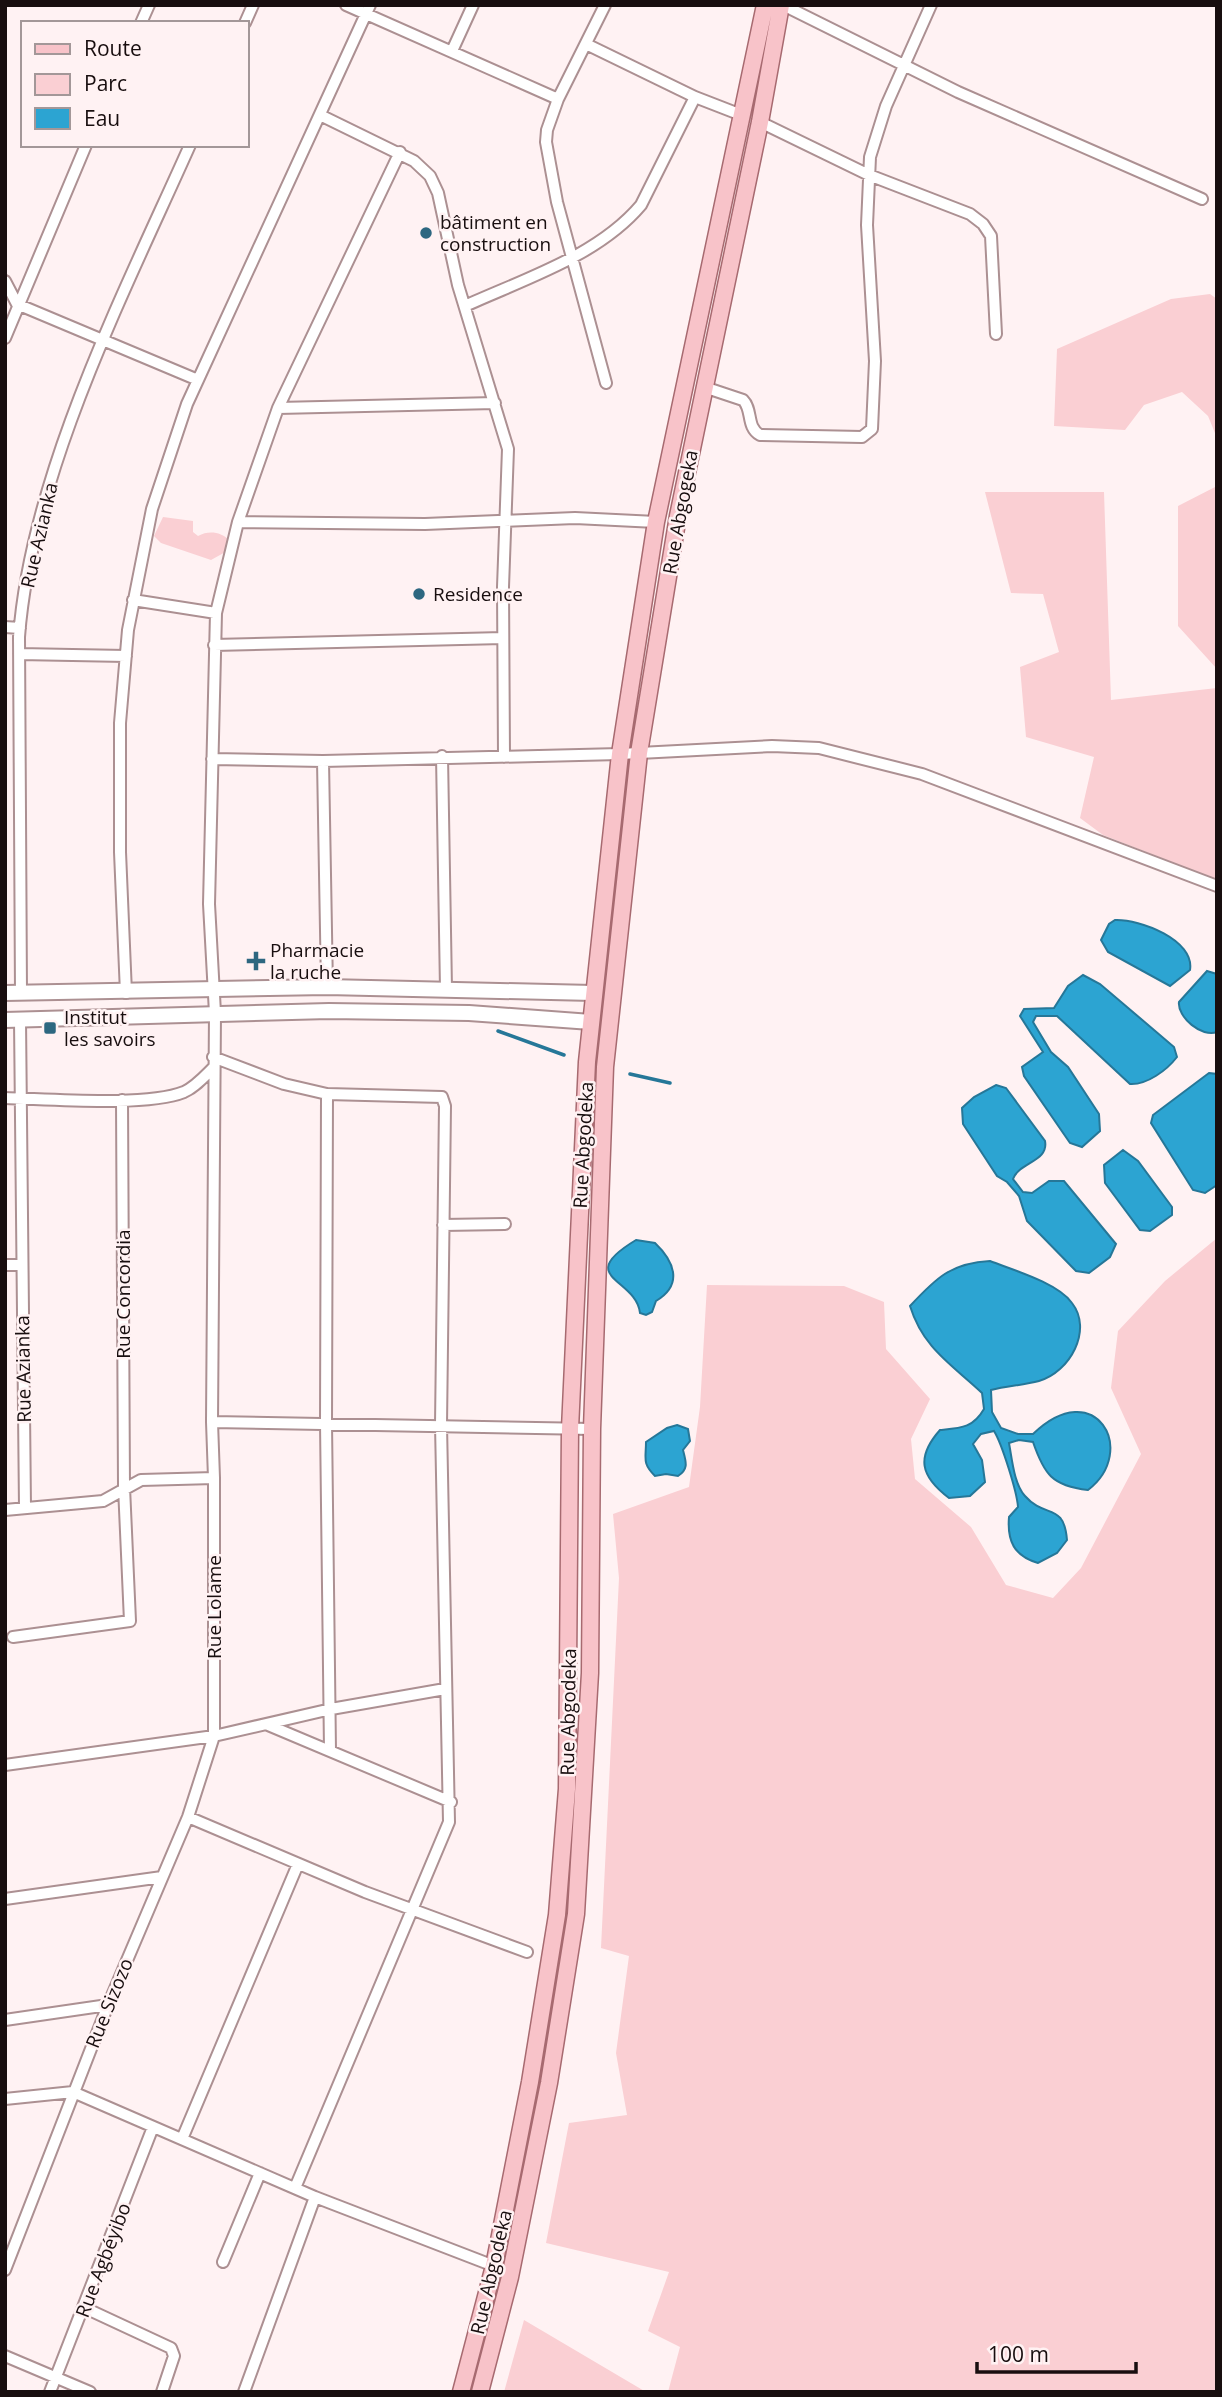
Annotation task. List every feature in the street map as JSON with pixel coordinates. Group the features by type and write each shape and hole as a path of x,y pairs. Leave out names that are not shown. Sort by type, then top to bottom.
{"main road":[{"name":"Rue Abgogeka","path":"593,993 620,754 656,522 744,116 765,5"},
{"name":"Rue Abgogeka","path":"609,1024 639,753 678,516 782,5"},
{"path":"5,993 126,993 327,987 593,993"},
{"name":"Rue Abgodeka","path":"461,2392 494,2266 530,2082 557,1915 563,1851 570,1429 593,993"},
{"path":"13,1020 215,1013 469,1013 591,1021"},
{"name":"Rue Abgodeka","path":"480,2392 510,2277 549,2083 576,1914 590,1673 592,1429 609,1024"}],"street":[{"path":"142,21 149,5"},
{"path":"246,21 253,5"},
{"path":"346,5 368,10 558,99"},
{"path":"452,51 473,5"},
{"path":"605,5 558,99 547,130 546,142 572,257 606,383"},
{"path":"782,5 906,65 1202,199"},
{"path":"704,387 747,403 751,425 760,435 869,435 874,423 875,361 867,225 869,175 876,133 931,5"},
{"path":"126,993 119,780 126,656 133,600 157,488 198,380 368,10"},
{"path":"586,44 695,97 744,116"},
{"path":"465,306 572,257 613,232 641,205 695,97"},
{"path":"320,114 400,152 423,169 435,185 465,306 508,449 503,638 504,757"},
{"path":"760,122 869,175 970,214 983,224 991,236 996,334"},
{"path":"5,338 85,147"},
{"name":"Rue Azianka","path":"21,993 20,628 45,505 102,342 189,147"},
{"name":"Rue Lolame","path":"214,1736 212,1422 215,1013 209,904 216,614 238,522 278,408 400,152"},
{"path":"5,281 17,304 102,342 198,380"},
{"path":"278,408 495,403"},
{"path":"238,522 425,524 575,518 656,522"},
{"path":"133,600 216,614"},
{"path":"5,627 20,628"},
{"path":"214,645 503,638"},
{"path":"19,654 126,656"},
{"path":"212,759 323,761 442,756 620,754 772,746 819,748 922,774 1217,886"},
{"path":"442,756 446,989"},
{"path":"323,761 327,987"},
{"name":"Rue Azianka","path":"13,1020 20,1098 25,1508"},
{"path":"5,1098 122,1100 184,1092 213,1063 327,1094 442,1097 445,1106 441,1425 444,1689 451,1802 449,1822 440,1849 412,1909 295,2188"},
{"path":"327,1094 326,1423 330,1750"},
{"name":"Rue Concordia","path":"13,1637 130,1621 124,1488 122,1100"},
{"path":"443,1225 505,1224"},
{"path":"5,1265 22,1265"},
{"path":"212,1422 592,1429"},
{"path":"5,1510 103,1501 124,1488 154,1479 214,1478"},
{"path":"5,1765 214,1736 331,1709 444,1689"},
{"path":"268,1725 451,1802"},
{"name":"Rue Sizozo","path":"5,2270 108,2005 188,1817 214,1736"},
{"path":"188,1817 298,1864 527,1952"},
{"path":"182,2139 298,1864"},
{"path":"5,1899 162,1877"},
{"path":"5,2020 108,2005"},
{"path":"5,2099 73,2092 315,2197 494,2266"},
{"name":"Rue Agbéyibo","path":"50,2392 85,2308 153,2127"},
{"path":"223,2262 260,2173"},
{"path":"244,2392 315,2197"},
{"path":"85,2308 171,2348 174,2356 162,2392"},
{"path":"5,2356 90,2392"}],"green space":[{"path":"1210,294 1217,299 1217,438 1208,416 1182,392 1144,405 1125,430 1054,426 1057,349 1171,299"},
{"path":"1217,486 1217,669 1178,626 1178,506"},
{"path":"985,492 1104,492 1111,700 1217,688 1217,880 1103,835 1080,818 1094,757 1026,737 1020,667 1059,652 1043,594 1011,593"},
{"path":"163,517 193,521 193,532 198,536 211,533 222,535 229,540 229,550 211,560 161,543 154,536"},
{"path":"1217,1238 1217,2392 668,2392 680,2347 648,2331 669,2272 546,2243 569,2123 627,2115 616,2053 629,1956 601,1948 619,1578 613,1514 689,1487 700,1407 707,1285 844,1286 884,1302 886,1349 930,1399 911,1439 915,1479 971,1527 1006,1585 1053,1598 1081,1568 1141,1454 1111,1388 1118,1331 1165,1281"},
{"path":"524,2320 646,2392 504,2392"}],"water":[{"path":"1115,920 1138,923 1164,933 1184,949 1190,970 1170,986 1108,952 1101,940 1109,924"},
{"path":"1207,971 1217,974 1217,1032 1211,1033 1192,1025 1179,1008 1179,1002"},
{"path":"1083,975 1100,984 1174,1047 1177,1057 1156,1076 1130,1084 1057,1016 1036,1016 1033,1022 1051,1052 1068,1067 1099,1114 1100,1131 1082,1147 1070,1143 1024,1076 1022,1067 1043,1052 1020,1016 1024,1009 1054,1008 1068,986"},
{"path":"1209,1073 1217,1074 1217,1185 1205,1193 1193,1190 1151,1123 1153,1115"},
{"path":"996,1085 1006,1088 1045,1141 1043,1153 1016,1173 1013,1179 1023,1192 1032,1193 1049,1181 1064,1181 1116,1244 1110,1257 1089,1273 1076,1271 1027,1221 1019,1196 1007,1182 997,1176 963,1124 962,1108 974,1097"},
{"path":"1123,1150 1138,1161 1172,1207 1172,1215 1150,1231 1140,1230 1105,1183 1104,1165"},
{"path":"636,1240 655,1243 667,1258 673,1273 670,1288 656,1301 652,1312 646,1315 640,1313 636,1301 609,1271 609,1263"},
{"path":"990,1261 1057,1289 1072,1303 1080,1325 1075,1349 1060,1369 1039,1381 991,1390 992,1412 1001,1428 1018,1434 1033,1434 1055,1418 1075,1412 1091,1415 1103,1425 1109,1439 1110,1456 1103,1474 1088,1490 1066,1485 1051,1476 1041,1462 1033,1442 1019,1440 1009,1443 1021,1491 1032,1503 1058,1515 1065,1528 1067,1540 1057,1553 1038,1563 1018,1552 1011,1540 1009,1517 1018,1507 1017,1500 1005,1457 994,1431 981,1434 973,1444 982,1460 985,1482 970,1496 949,1498 932,1482 925,1466 927,1449 940,1430 966,1426 984,1409 982,1393 930,1344 910,1306 945,1274 965,1265"},
{"path":"677,1425 688,1429 690,1441 683,1450 685,1468 678,1476 655,1476 646,1464 646,1442 667,1428"}],"waterway":[{"path":"498,1031 564,1055"},
{"path":"630,1074 670,1083"}],"place":[{"name":"bâtiment en construction","path":"426,233"},
{"name":"Residence","path":"419,594"},
{"name":"Pharmacie la ruche","path":"256,961"},
{"name":"Institut les savoirs","path":"50,1028"}]}
